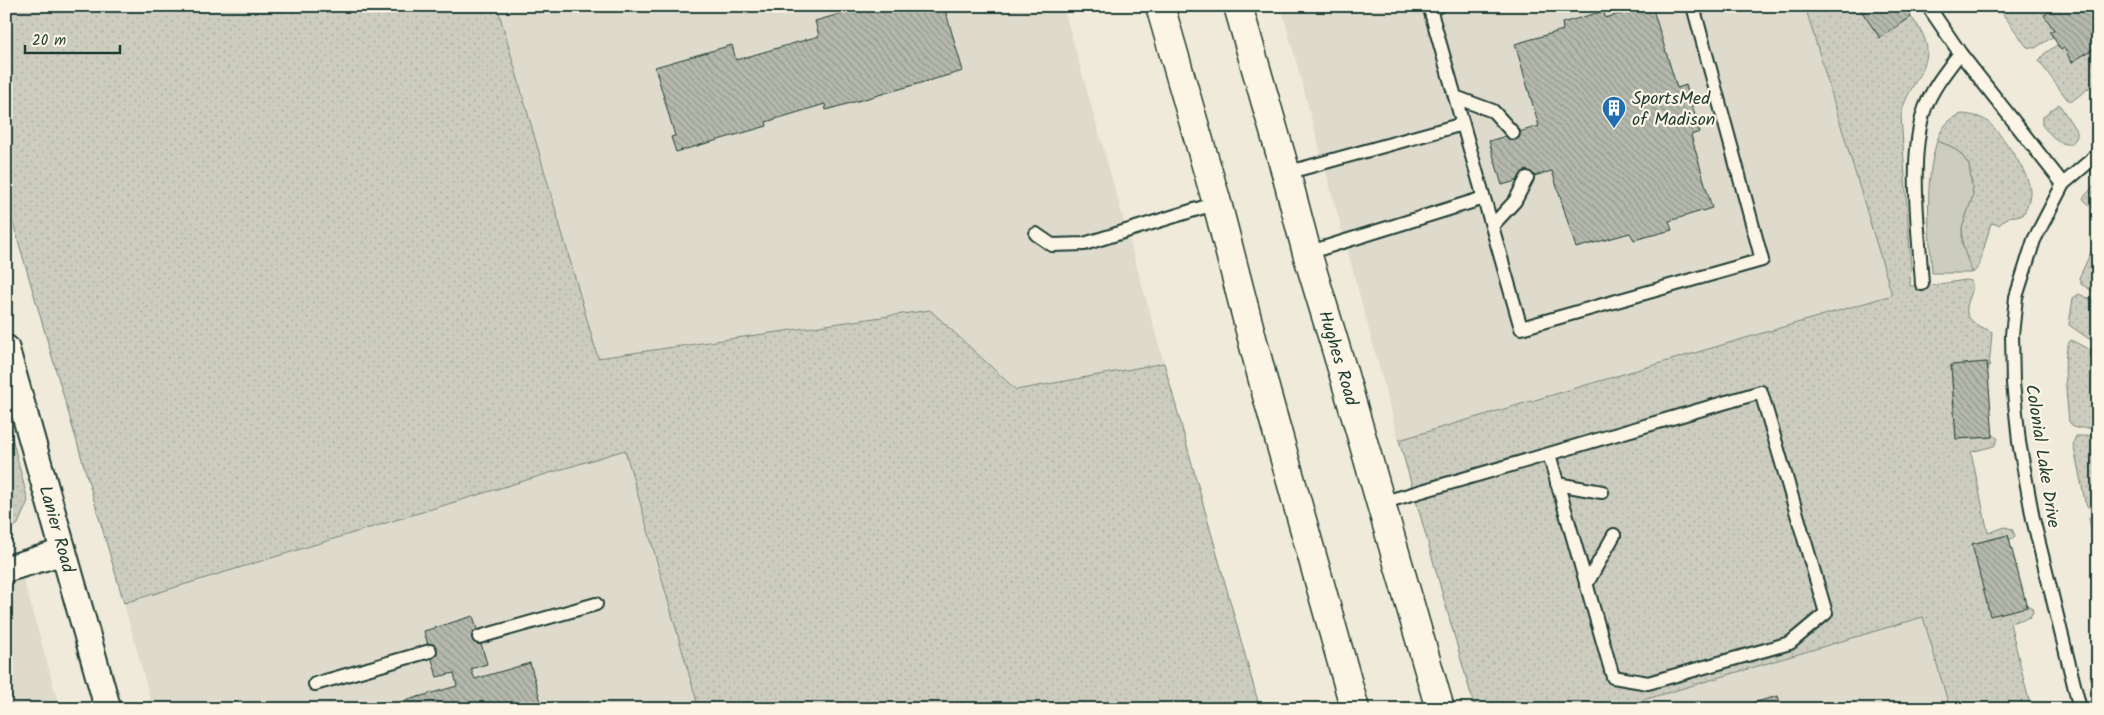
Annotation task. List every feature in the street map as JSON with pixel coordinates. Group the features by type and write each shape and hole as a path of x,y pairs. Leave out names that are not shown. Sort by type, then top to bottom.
{"main road":[{"path":"1160,6 1217,203 1266,392 1355,709"},
{"name":"Hughes Road","path":"1238,6 1307,252 1440,709"}],"street":[{"name":"Lanier Road","path":"6,348 108,709"},
{"path":"6,569 63,552"}],"lane":[{"path":"1439,6 1430,9 1521,328 1762,260 1692,6"},
{"path":"1928,6 1960,53 2063,184"},
{"path":"1922,284 1916,173 1917,142 1920,124 1933,91 1960,53"},
{"path":"1455,97 1493,111 1513,133"},
{"path":"1286,173 1463,124"},
{"name":"Colonial Lake Drive","path":"2080,709 2033,520 2019,442 2013,383 2012,335 2016,297 2034,240 2063,184 2098,154"},
{"path":"1492,226 1515,202 1527,178"},
{"path":"1307,252 1484,198"},
{"path":"1036,234 1052,245 1084,244 1217,203"},
{"path":"1381,503 1548,454 1761,392 1826,613 1790,643 1648,683 1613,677 1548,454"},
{"path":"1557,484 1602,492"},
{"path":"1586,585 1614,535"},
{"path":"479,637 596,604"},
{"path":"315,684 430,651"}],"shaded area":[{"path":"6,6 497,6 598,358 930,310 1016,390 1164,363 1260,709 699,709 625,450 124,603 6,199"},
{"path":"497,6 1063,6 1164,363 1015,390 930,310 597,358"},
{"path":"1281,6 1805,6 1892,295 1399,440"},
{"path":"1805,6 1858,6 1880,38 1911,17 1922,32 1926,45 1926,57 1923,68 1905,102 1901,116 1911,267 1910,286 1971,281 1972,292 1967,313 1970,319 1977,325 1992,332 1989,367 1987,362 1951,366 1956,439 1993,437 1993,434 1998,439 1994,446 1971,452 1988,533 2005,527 2012,529 2015,536 2010,540 2008,535 1972,544 2026,604 2032,608 2033,612 2030,617 2010,623 2031,709 1950,709 1923,617 1613,709 1475,709 1399,440 1892,295"},
{"path":"1997,6 2052,6 2054,9 2044,15 2054,30 2050,33 2053,37 2035,48 2027,47"},
{"path":"2057,45 2061,49 2064,48 2072,62 2098,46 2098,81 2072,101 2067,99 2039,61 2044,54"},
{"path":"2059,104 2077,132 2073,142 2069,144 2064,144 2054,138 2042,125 2042,118"},
{"path":"1962,114 1982,118 1994,127 2021,165 2026,175 2030,192 2029,201 2023,215 2008,217 1999,225 1991,223 1979,266 1973,273 1962,244 1962,228 1973,195 1969,165 1960,153 1950,146 1937,141 1946,124"},
{"path":"1937,141 1950,146 1960,153 1969,165 1973,195 1962,228 1962,244 1972,273 1932,273 1929,190 1930,173"},
{"path":"2098,181 2098,212 2083,198"},
{"path":"2098,237 2098,294 2081,284 2079,278"},
{"path":"2079,294 2098,303 2098,337 2095,343 2069,325 2073,298"},
{"path":"2071,340 2090,350 2089,354 2098,359 2098,366 2093,375 2098,377 2098,428 2075,428 2069,422 2065,366 2068,345"},
{"path":"6,414 28,501 18,524 6,532"},
{"path":"2076,436 2098,436 2098,505 2088,507 2085,502 2073,443"},
{"path":"625,450 699,709 153,709 124,603"},
{"path":"2098,513 2098,547 2094,546 2089,518"},
{"path":"6,518 60,709 6,709"},
{"path":"1975,602 2003,709 1613,709"}],"building":[{"path":"868,6 944,6 963,71 826,110 825,104 766,122 767,126 676,152 671,137 675,136 655,67 732,45 736,60 819,36 815,21"},
{"name":"SportsMed of Madison","path":"1652,6 1677,88 1686,85 1700,132 1691,135 1712,208 1669,221 1672,230 1634,240 1630,233 1576,248 1552,171 1502,185 1489,141 1539,126 1515,44 1563,30 1562,23 1604,11 1605,18"},
{"path":"1858,6 1904,6 1911,17 1880,38"},
{"path":"2052,6 2098,6 2098,46 2072,62 2064,48 2061,50 2050,32 2054,30 2044,15 2054,9"},
{"path":"2098,337 2098,359 2089,354"},
{"path":"1987,362 1993,437 1956,439 1951,365"},
{"path":"2098,366 2098,377 2093,375"},
{"path":"2008,535 2027,607 1990,616 1972,544"},
{"path":"473,616 487,664 471,669 475,679 530,663 543,709 402,709 400,702 457,686 454,673 437,677 424,631"},
{"path":"1778,696 1782,709 1737,709 1737,707"}],"place":[{"name":"SportsMed of Madison","path":"1614,129"}]}
